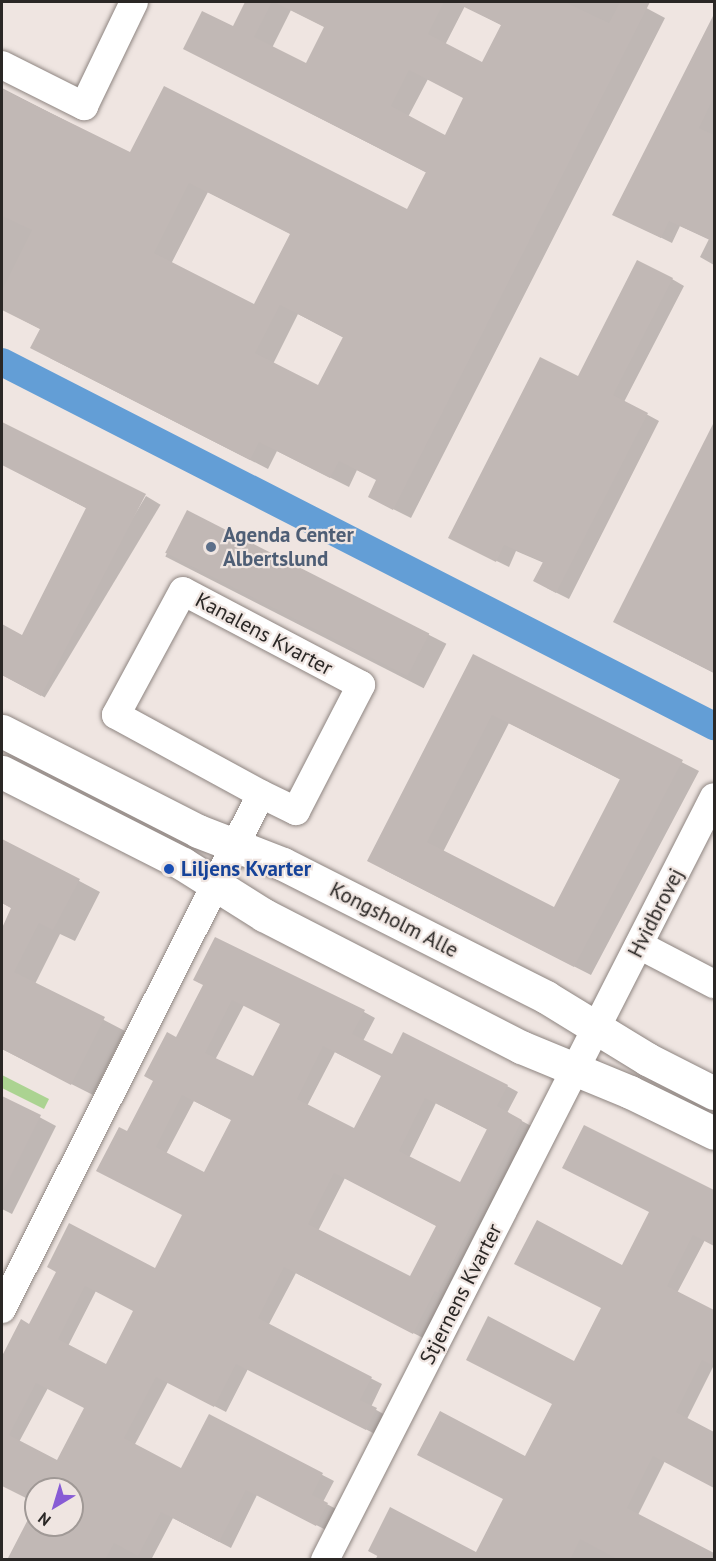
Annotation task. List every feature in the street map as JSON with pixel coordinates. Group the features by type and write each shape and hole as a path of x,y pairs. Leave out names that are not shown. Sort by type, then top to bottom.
{"street":[{"path":"2,65 84,106 134,2"},
{"name":"Kanalens Kvarter","path":"183,591 361,685 296,811 261,794 116,716 183,591"},
{"name":"Kongsholm Alle","path":"2,731 198,831 283,864 473,960 714,1093"},
{"path":"2,772 215,885 264,915 521,1047 714,1133"},
{"path":"2,1309 261,794"},
{"name":"Hvidbrovej","path":"598,1029 711,804"},
{"path":"639,945 714,984"},
{"name":"Stjernens Kvarter","path":"325,1560 598,1029"}],"green space":[{"path":"2,1075 49,1099 44,1109 2,1088"}],"building":[{"path":"245,2 272,2 254,37 306,63 324,27 274,2 444,2 428,34 482,62 501,25 454,2 565,2 609,23 620,2 650,2 393,510 368,497 376,480 339,461 330,478 259,442 250,460 30,348 40,329 2,310 2,290 32,230 2,216 2,89 130,152 164,86 407,209 426,172 183,49 202,11 233,26","holes":["409,70 463,98 445,135 391,106","189,183 290,234 254,304 154,253","280,305 343,337 318,385 255,353"]},
{"path":"714,14 714,97 699,128 714,135 714,242 669,221 661,238 612,215"},
{"path":"637,260 673,278 613,395 648,413 556,593 533,581 543,562 504,545 496,562 448,538 540,357 578,376"},
{"path":"2,422 146,494 41,696 2,675 2,624 22,635 86,508 2,465"},
{"path":"714,422 714,673 613,622"},
{"path":"187,510 429,633 408,676 165,553"},
{"path":"473,654 683,760 574,967 367,861","holes":["492,715 620,779 554,907 427,842"]},
{"path":"2,839 80,879 53,930 39,923 14,972 105,1017 71,1085 2,1049 2,928 11,908 2,903"},
{"path":"215,937 365,1010 352,1034 392,1054 403,1032 508,1085 497,1106 522,1120 438,1293 435,1291 413,1334 284,1267 258,1318 372,1377 360,1400 377,1408 366,1430 236,1364 214,1407 156,1377 124,1438 181,1468 209,1414 323,1473 312,1495 328,1503 316,1526 246,1490 219,1542 161,1512 138,1556 114,1543 105,1560 7,1560 24,1527 24,1537 84,1537 84,1477 24,1477 24,1497 2,1486 2,1356 21,1319 29,1324 56,1272 47,1267 69,1223 155,1268 182,1215 96,1171 119,1127 127,1131 153,1081 144,1076 167,1032 176,1037 203,985 193,980","holes":["232,1000 280,1024 253,1076 205,1053","323,1046 381,1076 354,1128 297,1099","182,1095 231,1120 204,1172 156,1147","425,1098 487,1129 460,1182 399,1151","334,1173 436,1226 410,1276 308,1224","85,1286 133,1311 106,1364 58,1339","36,1383 84,1408 57,1460 9,1435"]},
{"path":"2,1096 41,1115 2,1193"},
{"path":"584,1125 714,1190 714,1246 693,1235 667,1286 714,1310 714,1366 702,1360 676,1412 714,1432 714,1488 653,1456 627,1508 714,1553 714,1560 619,1560 580,1539 570,1560 385,1560 368,1551 390,1507 476,1552 503,1499 417,1455 440,1411 525,1456 552,1404 466,1360 488,1316 574,1361 601,1308 514,1264 537,1220 622,1265 649,1212 562,1168"}],"waterway":[{"path":"2,362 714,726"}],"place":[{"name":"Agenda Center Albertslund","path":"211,547"},
{"name":"Liljens Kvarter","path":"169,869"}]}
